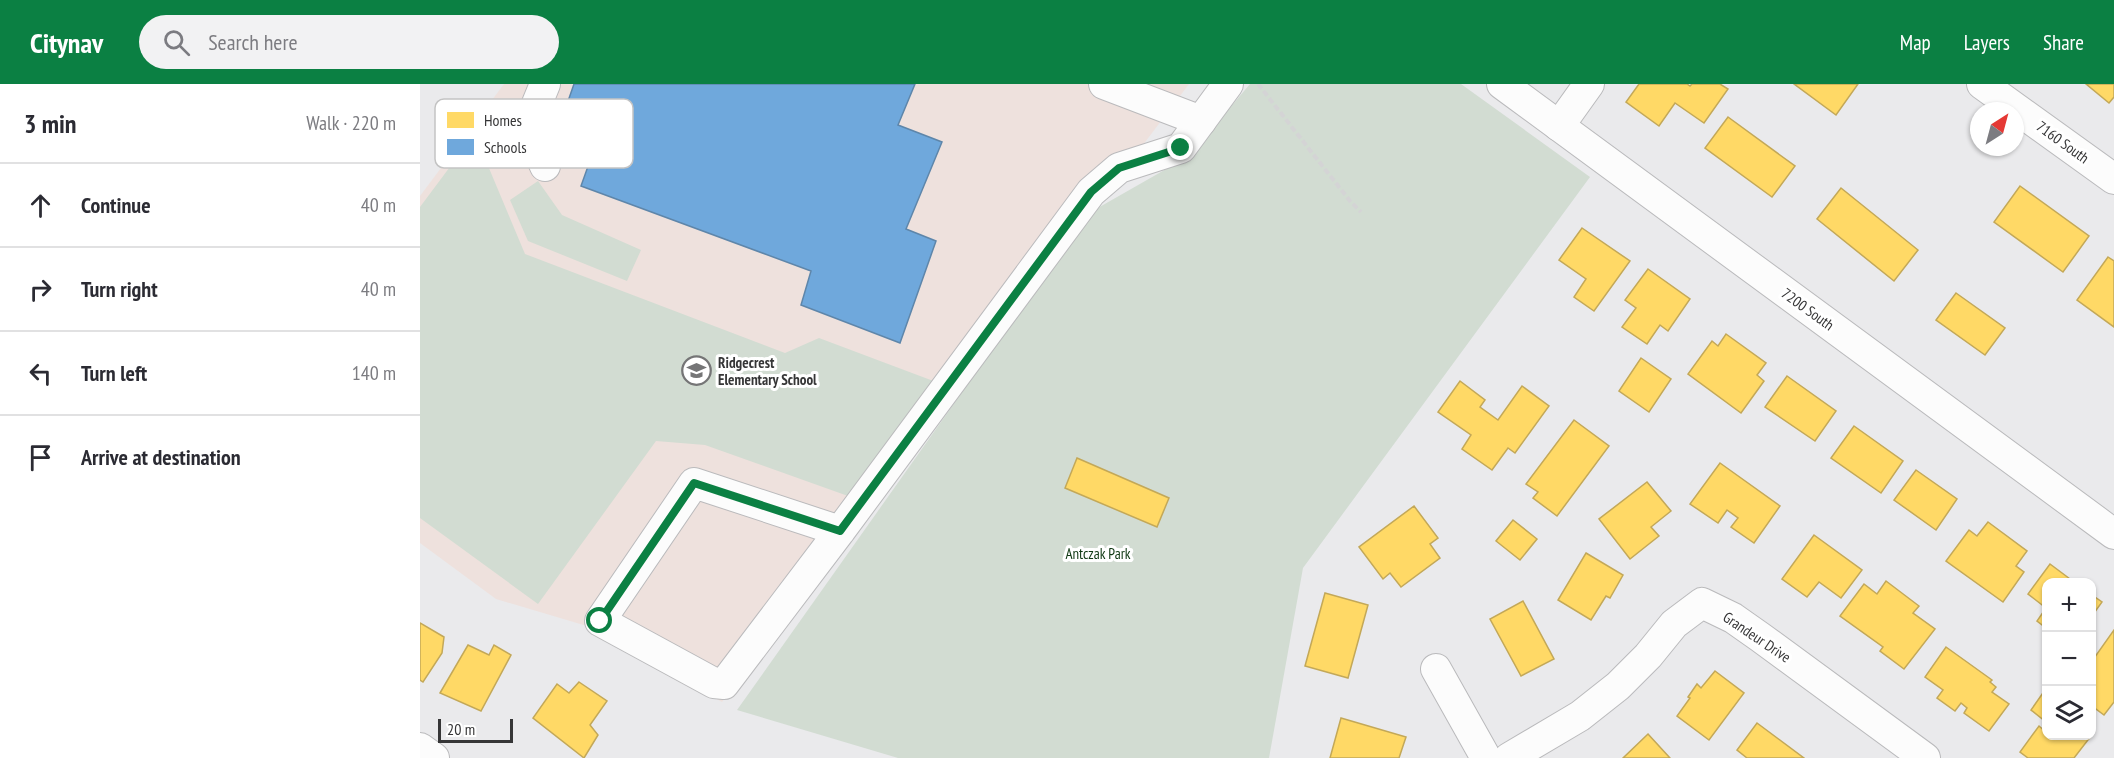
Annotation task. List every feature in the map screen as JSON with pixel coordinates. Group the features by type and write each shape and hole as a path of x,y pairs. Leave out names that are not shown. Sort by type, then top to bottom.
{"street":[{"path":"539,99 545,84"},
{"path":"1104,84 1201,121"},
{"path":"840,531 694,483 600,621 714,683 724,684 840,531 1091,192 1119,168 1181,148 1228,84"},
{"name":"7200 South","path":"1502,84 2114,534"},
{"path":"1559,126 1589,84"},
{"name":"7160 South","path":"1982,84 2114,179"},
{"name":"Grandeur Drive","path":"1509,758 1580,716 1618,686 1648,656 1674,624 1702,603 1733,618 1925,758"},
{"path":"1436,669 1486,758"},
{"path":"420,748 434,758"}],"path":[{"path":"1258,84 1361,212"}],"shaded area":[{"name":"Ridgecrest Elementary School","path":"504,84 1189,84 722,702 597,629 496,599 420,543 420,196 441,168 633,168 633,99 493,99"}],"green space":[{"name":"Antczak Park","path":"1250,84 1461,84 1590,177 1303,568 1269,758 898,758 737,710 1089,213 1189,156"},
{"path":"449,168 489,168 525,254 785,353 819,338 936,382 848,496 705,445 656,441 538,604 420,518 420,207"},
{"path":"538,181 562,215 641,250 627,281 528,241 510,200"}],"building: Homes":[{"path":"1639,84 1687,84 1690,86 1692,84 1720,84 1728,89 1704,123 1675,103 1659,126 1626,102"},
{"path":"1794,84 1858,84 1836,115"},
{"path":"2086,84 2114,84 2114,97 2109,103"},
{"path":"1728,117 1795,166 1772,197 1705,148"},
{"path":"2020,186 2089,236 2063,272 1994,222"},
{"path":"1841,188 1918,250 1894,281 1817,219"},
{"path":"1582,228 1630,261 1594,311 1574,297 1586,279 1559,260"},
{"path":"2108,257 2114,261 2114,327 2077,300"},
{"path":"1648,269 1690,299 1668,331 1660,325 1647,344 1622,327 1636,308 1625,300"},
{"path":"1956,293 2005,328 1985,355 1936,320"},
{"path":"1726,334 1766,363 1757,375 1764,381 1741,413 1688,374 1712,341 1718,346"},
{"path":"1641,358 1671,379 1649,412 1619,391"},
{"path":"1787,376 1836,411 1815,441 1765,407"},
{"path":"1460,381 1485,400 1480,407 1498,420 1522,386 1549,406 1515,453 1508,448 1492,470 1462,449 1471,435 1438,412"},
{"path":"1574,420 1609,446 1557,516 1533,498 1538,492 1526,484"},
{"path":"1854,426 1903,461 1881,493 1831,458"},
{"path":"1077,458 1169,498 1157,527 1065,488"},
{"path":"1720,463 1780,506 1754,543 1731,527 1738,518 1727,510 1718,523 1690,504"},
{"path":"1916,470 1957,499 1936,530 1894,500"},
{"path":"1647,482 1671,511 1651,527 1659,536 1630,559 1599,519"},
{"path":"1414,506 1438,538 1430,544 1440,558 1401,587 1390,573 1383,579 1359,547"},
{"path":"1513,520 1537,539 1520,560 1496,541"},
{"path":"1988,522 2027,551 2016,566 2024,572 2003,602 1946,561 1969,530 1977,536"},
{"path":"1814,535 1862,570 1841,598 1819,582 1807,597 1782,579"},
{"path":"1586,553 1623,575 1610,598 1606,596 1591,620 1558,600"},
{"path":"2050,564 2069,578 2042,578 2042,605 2028,594"},
{"path":"1886,581 1919,606 1913,613 1935,629 1904,669 1880,651 1883,647 1840,616 1864,584 1877,594"},
{"path":"1325,593 1368,605 1348,678 1305,666"},
{"path":"2096,598 2102,602 2096,610"},
{"path":"1523,601 1554,659 1521,676 1490,619"},
{"path":"2042,614 2042,625 2037,621"},
{"path":"420,623 444,637 442,653 423,682 420,680"},
{"path":"2114,630 2114,702 2104,715 2096,709 2096,655"},
{"path":"468,645 489,655 494,645 511,655 481,711 440,693"},
{"path":"1946,647 1992,680 1990,682 1996,687 1992,692 2009,704 1989,731 1964,713 1967,708 1961,703 1955,711 1937,698 1943,690 1925,677"},
{"path":"1715,671 1744,693 1709,740 1677,716 1697,684 1701,688"},
{"path":"579,682 607,701 590,725 598,735 584,758 533,718 557,684 569,693"},
{"path":"2042,694 2042,719 2031,710"},
{"path":"1341,718 1406,737 1399,758 1330,758"},
{"path":"1757,723 1804,758 1747,758 1737,750"},
{"path":"2039,726 2042,729 2042,740 2088,740 2074,758 2028,758 2020,752"},
{"path":"1648,734 1670,758 1623,758"}],"building: Schools":[{"path":"574,84 915,84 898,125 942,142 906,229 936,241 900,343 801,305 811,271 581,186 587,168 633,168 633,99 569,99"}],"place":[{"name":"Ridgecrest Elementary School","path":"697,371"}],"route":[{"path":"600,621 694,483 840,531 1091,192 1119,168 1181,148"}]}
